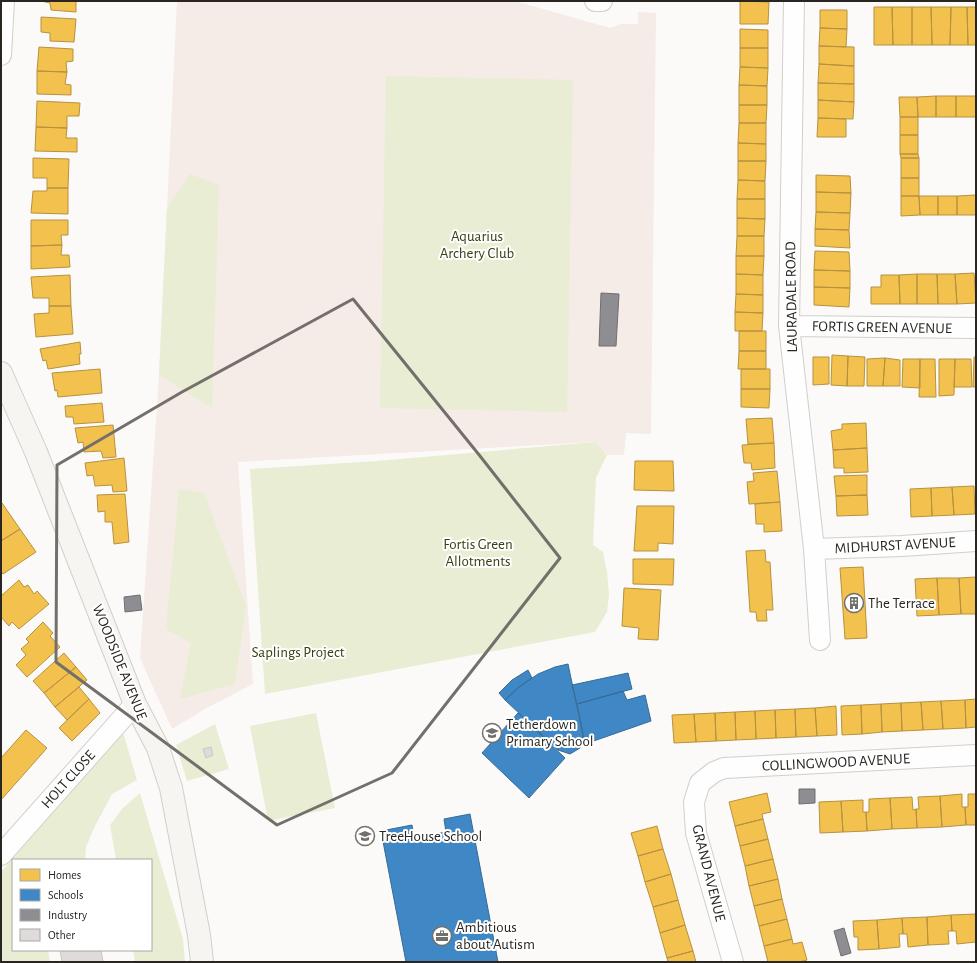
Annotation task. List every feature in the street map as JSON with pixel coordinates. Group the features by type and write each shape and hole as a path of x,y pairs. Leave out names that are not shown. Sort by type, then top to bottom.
{"street":[{"path":"1,55 4,1"},
{"path":"595,1 602,1"},
{"name":"LAURADALE ROAD","path":"794,1 789,326 814,549 820,640"},
{"name":"FORTIS GREEN AVENUE","path":"789,326 976,328"},
{"name":"WOODSIDE AVENUE","path":"1,373 36,452 135,704 158,748 171,788 199,935 202,962"},
{"name":"MIDHURST AVENUE","path":"814,549 902,546 976,541"},
{"name":"HOLT CLOSE","path":"1,855 135,704"},
{"name":"COLLINGWOOD AVENUE","path":"700,783 714,772 724,768 976,755"},
{"name":"GRAND AVENUE","path":"700,783 694,802 696,833 733,962"}],"highlighted area":[{"path":"353,299 560,558 392,773 277,825 56,662 57,465 182,392"}],"shaded area":[{"path":"177,1 515,1 610,28 621,24 638,24 638,12 656,13 651,434 626,433 624,455 607,455 595,442 238,462 253,684 205,709 172,729 140,658 159,375"}],"green space":[{"name":"Aquarius Archery Club","path":"386,76 573,80 567,412 380,408"},
{"path":"190,174 219,185 212,408 159,375 167,208"},
{"name":"Fortis Green Allotments","path":"595,442 607,455 596,478 593,545 603,552 609,595 607,612 595,632 265,694 250,469 377,461"},
{"path":"179,489 204,493 246,606 235,684 180,699 191,643 166,629"},
{"path":"316,713 335,808 268,821 250,726"},
{"path":"215,724 229,769 187,781 176,745"},
{"path":"123,732 137,780 112,794 86,847 85,859 12,859 112,742"},
{"path":"140,793 183,939 185,962 135,962 133,951 152,951 152,859 116,859 110,825 122,809"},
{"path":"12,859 12,951 48,951 50,962 1,962 1,872"}],"building: Homes":[{"path":"41,1 76,1 76,12 51,10 50,3"},
{"path":"740,1 769,2 768,24 740,24"},
{"path":"874,7 892,7 893,45 874,45"},
{"path":"892,7 912,7 912,45 893,45"},
{"path":"912,7 931,7 932,45 912,45"},
{"path":"931,7 951,7 950,45 932,45"},
{"path":"951,7 967,7 968,45 950,45"},
{"path":"967,7 976,7 976,45 968,45"},
{"path":"820,10 847,10 847,29 820,28"},
{"path":"41,17 76,19 74,42 50,41 50,33 41,32"},
{"path":"820,28 847,29 846,47 819,46"},
{"path":"740,29 768,30 768,48 740,48"},
{"path":"819,46 854,47 854,66 819,64"},
{"path":"39,47 73,49 73,61 66,62 67,72 37,71"},
{"path":"740,48 768,48 768,68 740,67"},
{"path":"819,64 854,66 854,84 818,83"},
{"path":"740,67 768,68 767,86 739,85"},
{"path":"37,71 67,72 65,84 71,85 71,95 37,94"},
{"path":"818,83 854,84 854,102 818,100"},
{"path":"739,85 767,86 767,105 739,105"},
{"path":"936,96 936,117 918,117 917,97"},
{"path":"936,96 956,96 956,117 936,117"},
{"path":"956,96 976,96 976,117 956,117"},
{"path":"899,97 917,97 918,117 900,117"},
{"path":"818,100 854,102 853,119 818,118"},
{"path":"37,101 80,103 79,116 67,116 67,128 36,127"},
{"path":"739,105 767,105 766,123 739,123"},
{"path":"900,117 918,117 918,135 900,135"},
{"path":"818,118 846,119 846,137 817,137"},
{"path":"739,123 766,123 766,144 738,143"},
{"path":"36,127 67,128 66,138 77,138 77,152 35,151"},
{"path":"900,135 918,135 918,154 900,154"},
{"path":"738,143 766,144 766,161 738,161"},
{"path":"900,154 918,154 919,158 901,158"},
{"path":"33,158 69,159 68,188 47,188 47,178 33,178"},
{"path":"901,158 919,158 919,178 901,178"},
{"path":"738,161 766,161 765,181 738,180"},
{"path":"816,175 850,176 851,193 816,192"},
{"path":"901,178 919,178 919,196 901,196"},
{"path":"738,180 765,181 765,199 737,199"},
{"path":"47,188 68,188 68,214 31,213 33,191 47,191"},
{"path":"816,192 851,193 850,213 816,212"},
{"path":"976,195 976,215 957,215 957,196"},
{"path":"901,196 919,196 920,215 901,216"},
{"path":"919,196 938,196 938,215 920,215"},
{"path":"938,196 957,196 957,215 938,215"},
{"path":"737,199 765,199 765,219 737,218"},
{"path":"816,212 850,213 849,230 815,229"},
{"path":"737,218 765,219 764,236 737,236"},
{"path":"31,220 68,220 68,235 61,235 62,245 31,246"},
{"path":"815,229 849,230 850,248 815,246"},
{"path":"737,236 764,236 764,256 736,256"},
{"path":"62,245 61,255 69,255 70,267 31,269 31,246"},
{"path":"815,251 849,252 850,271 814,270"},
{"path":"736,256 764,256 763,275 736,274"},
{"path":"814,270 850,271 850,288 814,287"},
{"path":"974,273 976,303 957,304 955,274"},
{"path":"736,274 763,275 763,295 736,294"},
{"path":"917,274 937,274 938,304 917,304"},
{"path":"917,274 917,304 900,304 899,275"},
{"path":"937,274 955,274 957,304 938,304"},
{"path":"70,275 71,306 49,306 49,298 33,298 31,277"},
{"path":"881,275 899,275 900,304 871,304 871,287 881,287"},
{"path":"814,287 850,288 849,307 814,305"},
{"path":"736,294 763,295 763,313 735,312"},
{"path":"49,306 71,306 73,334 36,337 34,314 49,313"},
{"path":"735,312 763,313 762,331 735,331"},
{"path":"739,331 766,331 766,351 739,351"},
{"path":"80,342 80,364 48,369 46,360 43,361 40,349"},
{"path":"739,351 766,351 766,369 738,369"},
{"path":"832,355 848,356 847,386 831,385"},
{"path":"848,356 865,357 864,386 847,386"},
{"path":"813,357 829,357 829,384 813,385"},
{"path":"974,357 976,357 976,387 973,387"},
{"path":"885,358 900,360 900,386 883,386"},
{"path":"885,358 883,386 867,386 867,359"},
{"path":"903,359 920,359 920,388 902,387"},
{"path":"920,359 935,359 936,397 919,397"},
{"path":"939,359 955,359 954,395 939,396"},
{"path":"955,359 971,359 972,387 954,387"},
{"path":"100,369 102,393 58,397 57,390 55,391 52,373"},
{"path":"741,369 770,369 770,389 741,389"},
{"path":"741,389 770,389 769,408 741,407"},
{"path":"102,403 104,422 74,424 73,417 66,417 65,406"},
{"path":"772,418 774,443 748,444 746,419"},
{"path":"866,423 867,448 833,450 831,431 842,429 842,424"},
{"path":"113,425 116,457 103,458 101,451 84,452 83,442 78,443 75,428"},
{"path":"774,443 775,468 752,470 751,463 744,463 742,445"},
{"path":"867,448 868,472 844,473 844,468 834,468 833,450"},
{"path":"124,458 127,491 113,492 112,485 95,486 93,475 87,476 85,463"},
{"path":"635,461 673,461 674,491 634,490"},
{"path":"777,471 780,502 749,504 747,482 754,481 753,473"},
{"path":"867,475 867,495 836,496 834,476"},
{"path":"974,486 975,514 954,515 952,487"},
{"path":"952,487 954,515 932,516 931,488"},
{"path":"931,488 932,516 911,517 910,489"},
{"path":"125,494 129,542 114,544 112,522 105,522 105,511 98,512 97,495"},
{"path":"867,495 868,515 837,516 836,496"},
{"path":"780,502 782,531 764,532 764,524 756,524 755,504"},
{"path":"2,503 20,529 1,541 1,504"},
{"path":"637,506 674,506 673,544 658,543 658,551 634,551"},
{"path":"20,529 36,552 3,574 1,571 1,541"},
{"path":"765,550 766,562 770,562 773,610 766,610 767,621 757,621 756,612 750,612 746,551"},
{"path":"633,559 674,559 673,585 633,584"},
{"name":"The Terrace","path":"863,567 867,638 845,639 840,568"},
{"path":"976,577 976,614 961,614 959,578"},
{"path":"937,578 959,578 961,614 939,615"},
{"path":"937,578 939,615 917,616 915,579"},
{"path":"19,580 24,587 28,585 34,594 37,591 49,604 19,629 12,622 9,626 1,617 1,596"},
{"path":"624,588 661,590 658,640 638,639 639,628 622,626"},
{"path":"43,622 53,633 50,636 60,647 27,677 16,665 26,655 21,649 29,642 26,639"},
{"path":"64,653 76,667 44,693 33,681"},
{"path":"76,667 87,680 55,707 44,693"},
{"path":"79,687 89,699 67,720 55,707"},
{"path":"89,699 100,713 72,741 59,728"},
{"path":"976,699 976,727 966,728 965,700"},
{"path":"965,700 966,728 943,729 941,701"},
{"path":"941,701 943,729 923,730 921,702"},
{"path":"921,702 923,730 902,731 901,703"},
{"path":"901,703 902,731 882,732 881,704"},
{"path":"881,704 882,732 862,734 861,705"},
{"path":"861,705 862,734 842,735 841,706"},
{"path":"836,706 837,735 817,736 815,708"},
{"path":"815,708 817,736 796,737 795,709"},
{"path":"795,709 796,737 776,738 775,710"},
{"path":"775,710 776,738 756,739 755,711"},
{"path":"755,711 756,739 736,740 735,712"},
{"path":"735,712 736,740 716,741 715,713"},
{"path":"715,713 716,741 696,742 694,714"},
{"path":"694,714 696,742 674,743 672,715"},
{"path":"26,730 47,748 1,800 1,758"},
{"path":"767,793 771,812 762,814 763,819 735,826 729,802"},
{"path":"962,794 962,807 965,807 966,825 942,827 940,796"},
{"path":"968,794 976,794 976,825 966,825 965,807 968,807"},
{"path":"940,796 942,827 917,828 916,809 919,809 918,797"},
{"path":"912,797 913,810 916,809 917,828 892,829 890,798"},
{"path":"890,798 892,829 867,831 866,812 869,812 869,799"},
{"path":"863,800 863,812 866,812 867,831 843,832 841,801"},
{"path":"841,801 843,832 820,833 819,802"},
{"path":"763,819 768,839 740,846 735,826"},
{"path":"657,826 663,849 638,856 631,833"},
{"path":"768,839 773,859 745,866 740,846"},
{"path":"663,849 671,874 645,882 638,856"},
{"path":"773,859 778,879 749,886 745,866"},
{"path":"671,874 678,900 653,907 645,882"},
{"path":"778,879 782,899 754,906 749,886"},
{"path":"782,899 787,919 759,926 754,906"},
{"path":"678,900 685,925 660,933 653,907"},
{"path":"976,914 976,942 957,944 956,931 952,931 951,915"},
{"path":"951,915 952,931 948,931 949,944 928,945 927,917"},
{"path":"927,917 928,945 908,947 907,934 903,934 902,918"},
{"path":"902,918 903,934 899,934 900,947 879,949 877,920"},
{"path":"787,919 792,939 764,946 759,926"},
{"path":"877,920 879,949 858,950 858,937 854,937 853,921"},
{"path":"685,925 693,951 667,958 660,933"},
{"path":"792,939 793,944 802,942 807,960 799,962 768,962 764,946"},
{"path":"693,951 696,962 668,962 667,958"}],"building: Schools":[{"path":"568,664 583,735 580,748 570,754 558,750 505,700 519,687 538,674 555,667"},
{"path":"528,670 532,678 519,687 505,700 499,693 512,680"},
{"path":"628,673 632,689 577,704 572,685"},
{"path":"623,691 627,700 645,695 651,721 585,744 577,704"},
{"path":"518,713 565,758 529,798 482,753"},
{"path":"470,814 498,962 406,962 381,831 412,825 414,838 446,832 444,819"}],"building: Industry":[{"path":"601,293 619,294 616,346 599,346"},
{"path":"140,595 142,610 125,612 124,597"},
{"path":"799,789 815,789 815,803 799,804"},
{"path":"844,928 851,953 841,956 834,931"}],"building: Other":[{"path":"211,747 213,755 206,758 203,749"},
{"path":"60,951 101,951 103,962 62,962"}],"place":[{"name":"The Terrace","path":"854,603"},
{"name":"Tetherdown Primary School","path":"492,733"},
{"name":"TreeHouse School","path":"365,836"},
{"name":"Ambitious about Autism","path":"442,936"}],"park label":[{"name":"Saplings Project","path":"298,652"}]}
